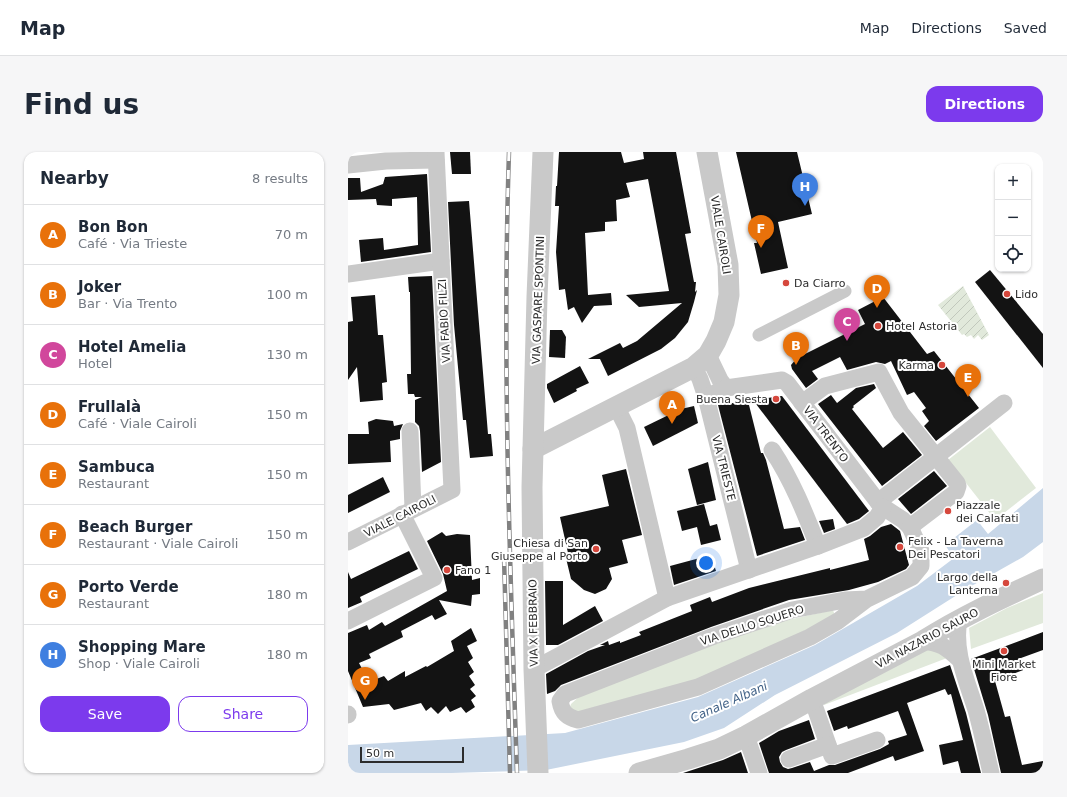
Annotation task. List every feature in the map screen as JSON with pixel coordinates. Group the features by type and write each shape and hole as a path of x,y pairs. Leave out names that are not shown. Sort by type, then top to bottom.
{"street":[{"name":"VIA GASPARE SPONTINI","path":"533,449 543,152"},
{"name":"VIALE CAIROLI","path":"701,361 716,341 724,322 729,295 728,265 707,152"},
{"path":"348,164 385,157 436,156"},
{"name":"VIA FABIO FILZI","path":"436,156 452,490"},
{"path":"348,274 441,261"},
{"path":"759,335 845,291"},
{"path":"533,449 701,361 726,388"},
{"name":"VIA TRIESTE","path":"701,361 700,379 706,397 749,570"},
{"path":"802,403 825,386 879,372 902,414 958,486 956,492 910,527"},
{"name":"VIA TRENTO","path":"706,397 726,388 782,380 787,383 881,505 903,520 910,527"},
{"path":"534,669 667,598 818,546 864,528 877,517 881,505 936,456 1004,404"},
{"path":"616,406 627,428 667,598"},
{"path":"348,621 434,578 408,512 410,430"},
{"name":"VIA X FEBBRAIO","path":"533,449 534,669 538,773"},
{"path":"772,450 785,470 795,490 818,546"},
{"name":"VIALE CAIROLI","path":"348,542 452,490"},
{"name":"VIA DELLO SQUERO","path":"867,599 845,600 792,610 714,636 565,694 560,701 562,710 569,718 578,720 695,688 810,637 838,621 867,599 912,577 921,566 921,551 910,527"},
{"name":"VIA NAZARIO SAURO","path":"639,773 719,749 923,641 959,620 1043,579"},
{"path":"959,620 957,632 959,659 976,711 991,773"},
{"path":"923,641 937,643 948,649 959,659"},
{"path":"812,699 832,756 877,740"},
{"path":"746,736 758,773"},
{"path":"789,759 828,745"}],"shaded area":[{"path":"963,286 989,335 982,340 978,335 974,339 971,335 967,337 964,334 962,335 938,305"},
{"path":"990,427 1036,488 995,520 948,460"},
{"path":"1043,593 1043,623 971,649 969,628 1007,608"},
{"path":"833,610 835,616 693,684 581,713 569,710 571,704 583,693 732,638 783,621"},
{"path":"920,650 934,650 947,658 824,705 823,700"}],"water":[{"name":"Canale Albani","path":"1043,488 1043,542 1023,557 968,588 897,633 775,695 724,728 684,742 546,770 451,773 348,773 348,745 565,733 698,697 815,645 917,586 954,558 945,545 977,520 988,534"}],"building":[{"path":"450,152 470,152 471,174 452,174"},
{"path":"559,152 621,152 624,163 644,159 643,152 676,152 691,233 685,234 694,282 696,282 695,292 697,290 688,322 675,338 661,349 608,376 600,359 588,359 620,343 623,348 637,341 682,303 639,307 626,295 669,291 648,179 626,183 630,197 616,200 617,221 605,222 605,231 585,233 588,295 611,293 612,305 594,306 582,323 574,307 568,310 565,289 559,290 556,252 559,206 555,206"},
{"path":"736,152 797,152 812,214 778,222 788,268 761,274 754,243 757,243"},
{"path":"427,174 431,252 361,262 359,240 383,238 384,250 418,245 417,197 392,199 392,206 377,205 376,199 348,200 348,178 360,178 361,192 383,184 385,177"},
{"path":"469,201 488,434 491,434 493,456 470,458 466,420 463,420 454,325 448,202"},
{"path":"990,270 1043,334 1043,368 975,282"},
{"path":"432,276 441,462 422,472 420,431 419,426 415,422 415,400 422,397 415,397 414,394 408,394 407,374 411,374 410,292 408,277"},
{"path":"375,295 378,335 383,335 387,382 382,383 383,400 360,402 357,367 348,380 348,322 353,321 351,297"},
{"path":"883,297 927,354 934,351 979,408 936,441 924,426 929,421 922,411 926,408 914,392 907,395 891,361 885,364 876,362 847,370 840,357 812,371 818,379 806,388 792,369 791,365 797,358 865,324 858,310"},
{"path":"550,330 562,330 566,337 565,358 549,357"},
{"path":"580,366 589,383 576,389 577,391 554,403 547,388 547,384"},
{"path":"874,384 876,388 853,406 854,407 852,409 883,448 903,432 922,455 882,486 818,404 831,395 837,403 856,388"},
{"path":"782,396 869,511 859,519 847,524 753,400"},
{"path":"748,401 761,453 763,453 766,460 784,529 800,527 805,540 757,556 718,405"},
{"path":"694,406 698,423 653,446 644,427 681,409"},
{"path":"376,419 393,421 394,426 403,424 400,431 400,439 390,441 391,462 348,464 348,434 369,434 368,422"},
{"path":"708,462 716,500 697,505 688,469"},
{"path":"626,469 642,535 622,540 628,563 609,568 612,579 606,589 595,594 584,590 571,579 565,554 568,553 560,517 609,506 602,475"},
{"path":"934,471 947,486 911,514 898,499"},
{"path":"383,477 390,492 348,513 348,495"},
{"path":"704,504 710,526 717,524 721,540 701,545 697,527 682,531 677,511"},
{"path":"833,519 835,529 824,533 819,521"},
{"path":"891,524 900,531 909,565 906,569 878,582 849,590 789,600 711,627 561,685 555,691 547,694 546,674 588,651 605,645 600,645 608,641 609,645 620,641 620,643 641,635 639,632 692,611 690,605 710,597 712,602 749,588 869,560 864,539 881,527"},
{"path":"442,532 446,536 457,534 470,535 472,580 480,578 480,594 472,595 471,606 439,600 447,614 435,620 432,615 401,631 403,637 369,654 371,658 359,663 369,682 384,676 388,681 405,671 405,677 426,666 427,667 454,651 451,641 471,628 477,641 467,646 473,658 468,662 474,672 469,676 475,685 470,689 476,696 471,700 475,707 466,713 461,707 450,712 446,706 438,714 431,707 426,711 421,703 394,710 389,704 363,707 348,671 348,633 367,625 369,630 382,622 385,626 447,591 443,574 427,541"},
{"path":"409,551 418,569 360,597 362,602 348,608 348,572 351,579"},
{"path":"711,555 716,571 674,585 670,566"},
{"path":"545,581 563,581 563,625 595,606 603,621 558,645 546,645"},
{"path":"1043,632 1043,650 1021,658 1026,669 995,681 1005,717 1010,716 1022,765 1043,761 1043,773 1001,773 988,715 971,659"},
{"path":"950,665 966,713 981,773 961,773 958,761 943,765 939,745 963,740 951,694 948,695 945,689 907,703 924,751 895,761 893,756 848,773 769,773 759,743 779,731 809,720 815,739 782,752 779,757 783,767 788,769 810,762 814,771 880,749 889,744 888,741 907,735 898,711 848,729 847,726 834,731 827,711"},
{"path":"741,752 748,773 683,773 723,760"}],"railway":[{"path":"509,152 506,307 507,385 517,773"},
{"path":"504,557 510,773"}],"place":[{"name":"Shopping Mare","path":"805,206"},
{"name":"Beach Burger","path":"761,248"},
{"name":"Da Ciarro","path":"786,283"},
{"name":"Lido","path":"1007,294"},
{"name":"Frullalà","path":"877,308"},
{"name":"Hotel Astoria","path":"878,326"},
{"name":"Hotel Amelia","path":"847,341"},
{"name":"Joker","path":"796,365"},
{"name":"Karma","path":"942,365"},
{"name":"Sambuca","path":"968,397"},
{"name":"Buena Siesta","path":"776,399"},
{"name":"Bon Bon","path":"672,424"},
{"name":"Piazzale dei Calafati","path":"948,511"},
{"name":"Felix - La Taverna Dei Pescatori","path":"900,547"},
{"name":"Chiesa di San Giuseppe al Porto","path":"596,549"},
{"name":"Fano 1","path":"447,570"},
{"name":"Largo della Lanterna","path":"1006,583"},
{"name":"Mini Market Fiore","path":"1004,651"},
{"name":"Porto Verde","path":"365,700"}]}
